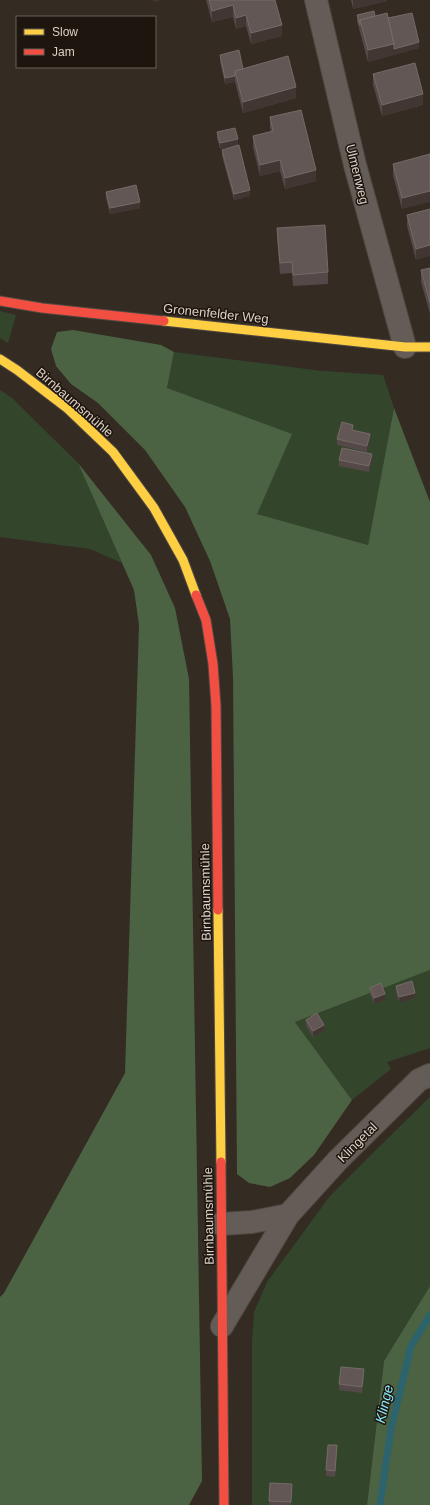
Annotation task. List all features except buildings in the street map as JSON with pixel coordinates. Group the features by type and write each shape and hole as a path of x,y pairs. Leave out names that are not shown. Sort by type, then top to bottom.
{"main road":[{"name":"Gronenfelder Weg","path":"0,301 42,308 405,347 430,347"},
{"name":"Birnbaumsmühle","path":"0,359 17,370 68,409 113,452 158,514 183,560 206,620 213,664 216,706 224,1505"}],"street":[{"name":"Ulmenweg","path":"316,0 355,165 405,347"},
{"name":"Klingetal","path":"222,1326 288,1214 338,1160 419,1080 430,1075"},
{"path":"221,1224 252,1222 288,1214"}],"green space":[{"path":"0,311 16,315 8,343 0,338"},
{"path":"73,330 161,345 174,352 167,388 292,434 257,514 368,545 394,408 430,502 430,970 295,1022 352,1100 314,1155 290,1178 270,1187 249,1183 237,1174 233,677 230,619 210,561 185,507 145,450 98,403 71,384 56,366 51,349 57,332"},
{"path":"174,352 322,371 383,375 394,408 368,545 256,514 167,388"},
{"path":"0,390 12,398 78,463 122,563 90,549 0,537"},
{"path":"78,463 151,555 175,608 189,679 202,1481 189,1505 0,1505 0,1297 4,1293 125,1073 139,625 134,590"},
{"path":"430,970 430,1048 387,1062 391,1069 352,1100 295,1022"},
{"path":"430,1097 430,1286 384,1361 367,1505 252,1505 252,1342 254,1312 267,1282 330,1196"},
{"path":"430,1286 430,1505 367,1505 384,1361"}],"waterway":[{"name":"Klinge","path":"380,1505 391,1429 411,1346 430,1315"}],"traffic: slow":[{"path":"164,321 405,347 430,347"},
{"path":"0,359 17,370 68,409 113,452 154,508 183,560 196,595"},
{"path":"218,910 221,1162"}],"traffic: jam":[{"path":"0,301 42,308 164,321"},
{"path":"196,595 206,620 213,664 216,706 218,910"},
{"path":"221,1162 224,1505"}]}
